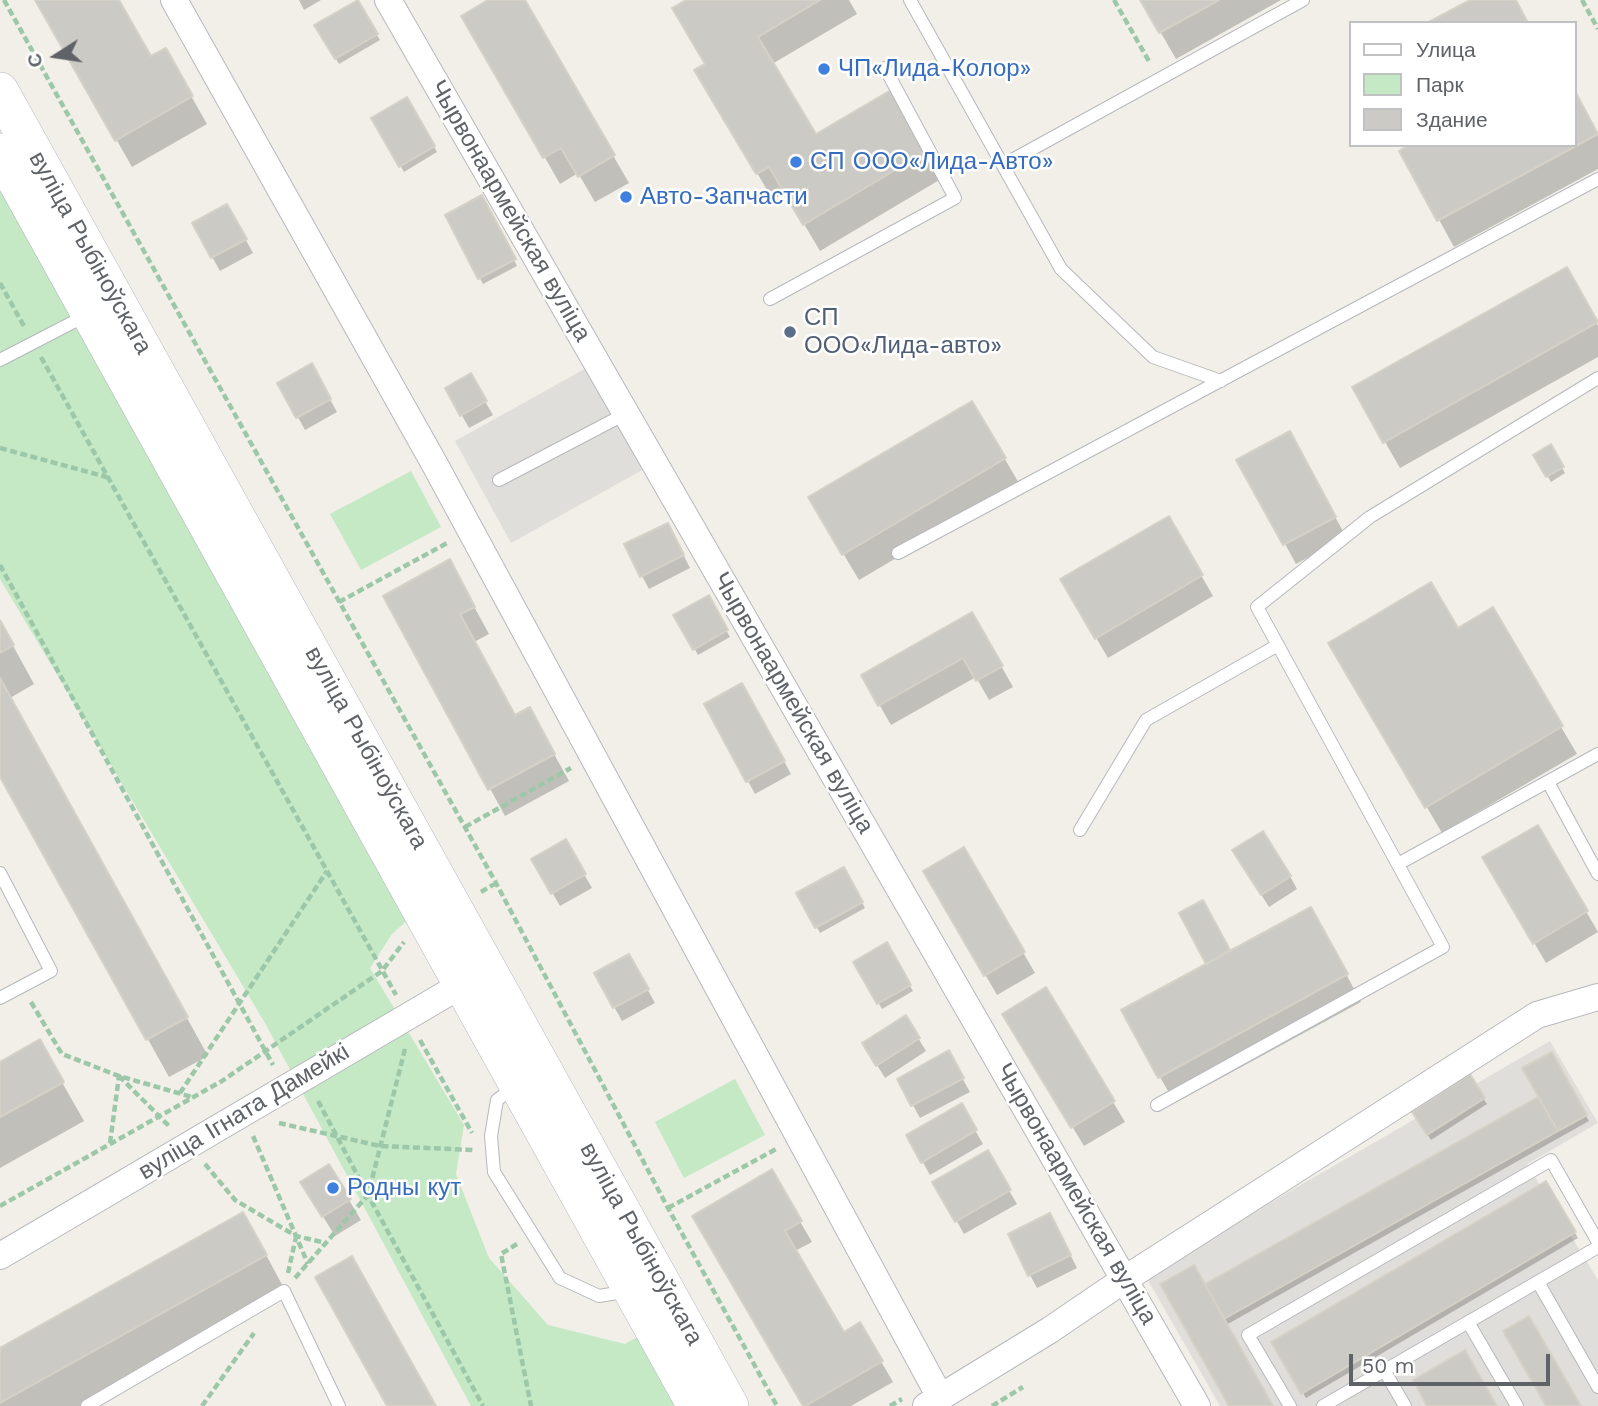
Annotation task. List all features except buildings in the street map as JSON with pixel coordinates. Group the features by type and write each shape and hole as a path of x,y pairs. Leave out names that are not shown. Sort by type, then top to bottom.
{"main road":[{"name":"вуліца Рыбіноўскага","path":"0,91 475,977 530,1076 730,1406"},
{"name":"вуліца Рыбіноўскага","path":"0,152 89,313 441,914"},
{"name":"вуліца Рыбіноўскага","path":"530,1076 632,1290 696,1406"}],"street":[{"path":"174,0 593,756 799,1137 932,1401 1050,1330 1537,1015 1598,997"},
{"name":"Чырвонаармейская вуліца","path":"388,0 1197,1406"},
{"name":"вуліца Ігната Дамейкі","path":"0,1255 243,1115 295,1081 410,1028 475,977"}],"lane":[{"path":"910,0 1061,269 1153,357 1221,381"},
{"path":"1003,165 1303,0"},
{"path":"770,299 955,198 885,68"},
{"path":"898,554 1598,179"},
{"path":"0,360 89,313"},
{"path":"1157,1105 1443,947 1257,607 1370,517 1598,378"},
{"path":"499,480 627,413"},
{"path":"1080,830 1146,720 1278,645"},
{"path":"1398,864 1598,754"},
{"path":"1548,782 1598,874"},
{"path":"0,873 51,971 0,998"},
{"path":"530,1076 497,1100 491,1136 494,1172 560,1278 599,1296 632,1290"},
{"path":"1290,1406 1248,1335 1551,1160 1598,1245 1323,1406"},
{"path":"1538,1282 1598,1387"},
{"path":"87,1406 284,1291 338,1406"},
{"path":"1468,1322 1517,1406"},
{"path":"1384,1370 1405,1406"}],"path":[{"path":"4,0 496,883 668,1208 777,1406"},
{"path":"1114,0 1159,79"},
{"path":"1582,0 1598,29"},
{"path":"0,283 327,871 410,1028 417,1034 475,1138"},
{"path":"0,449 108,477"},
{"path":"339,602 470,530"},
{"path":"0,565 265,1051 295,1081 336,1136 483,1406"},
{"path":"465,827 593,756"},
{"path":"180,1093 327,871"},
{"path":"0,1206 222,1081 382,971 413,930 496,883"},
{"path":"22,986 62,1054 119,1076 193,1097"},
{"path":"202,1406 284,1291 368,1195 407,1045"},
{"path":"119,1076 189,1146 235,1200 296,1236 326,1243"},
{"path":"110,1144 119,1076"},
{"path":"222,1081 243,1115 308,1264"},
{"path":"243,1115 380,1146 492,1150"},
{"path":"668,1208 799,1137"},
{"path":"531,1406 501,1254 532,1234"},
{"path":"284,1291 296,1236"},
{"path":"992,1406 1023,1387"}],"shaded area":[{"path":"590,366 646,468 511,543 455,441"},
{"path":"1550,1041 1598,1123 1527,1164 1598,1280 1598,1406 1220,1406 1145,1275"}],"green space":[{"path":"0,167 420,909 392,934 370,968 464,1125 456,1174 489,1258 548,1325 625,1344 651,1329 694,1406 471,1406 265,1023 0,579"},
{"path":"411,471 441,527 361,570 330,514"},
{"path":"735,1079 765,1135 684,1178 655,1122"}],"place":[{"name":"ЧП«Лида-Колор»","path":"824,69"},
{"name":"СП ООО«Лида-Авто»","path":"796,162"},
{"name":"Авто-Запчасти","path":"626,197"},
{"name":"СП ООО«Лида-авто»","path":"790,332"},
{"name":"Родны кут","path":"333,1188"}]}
